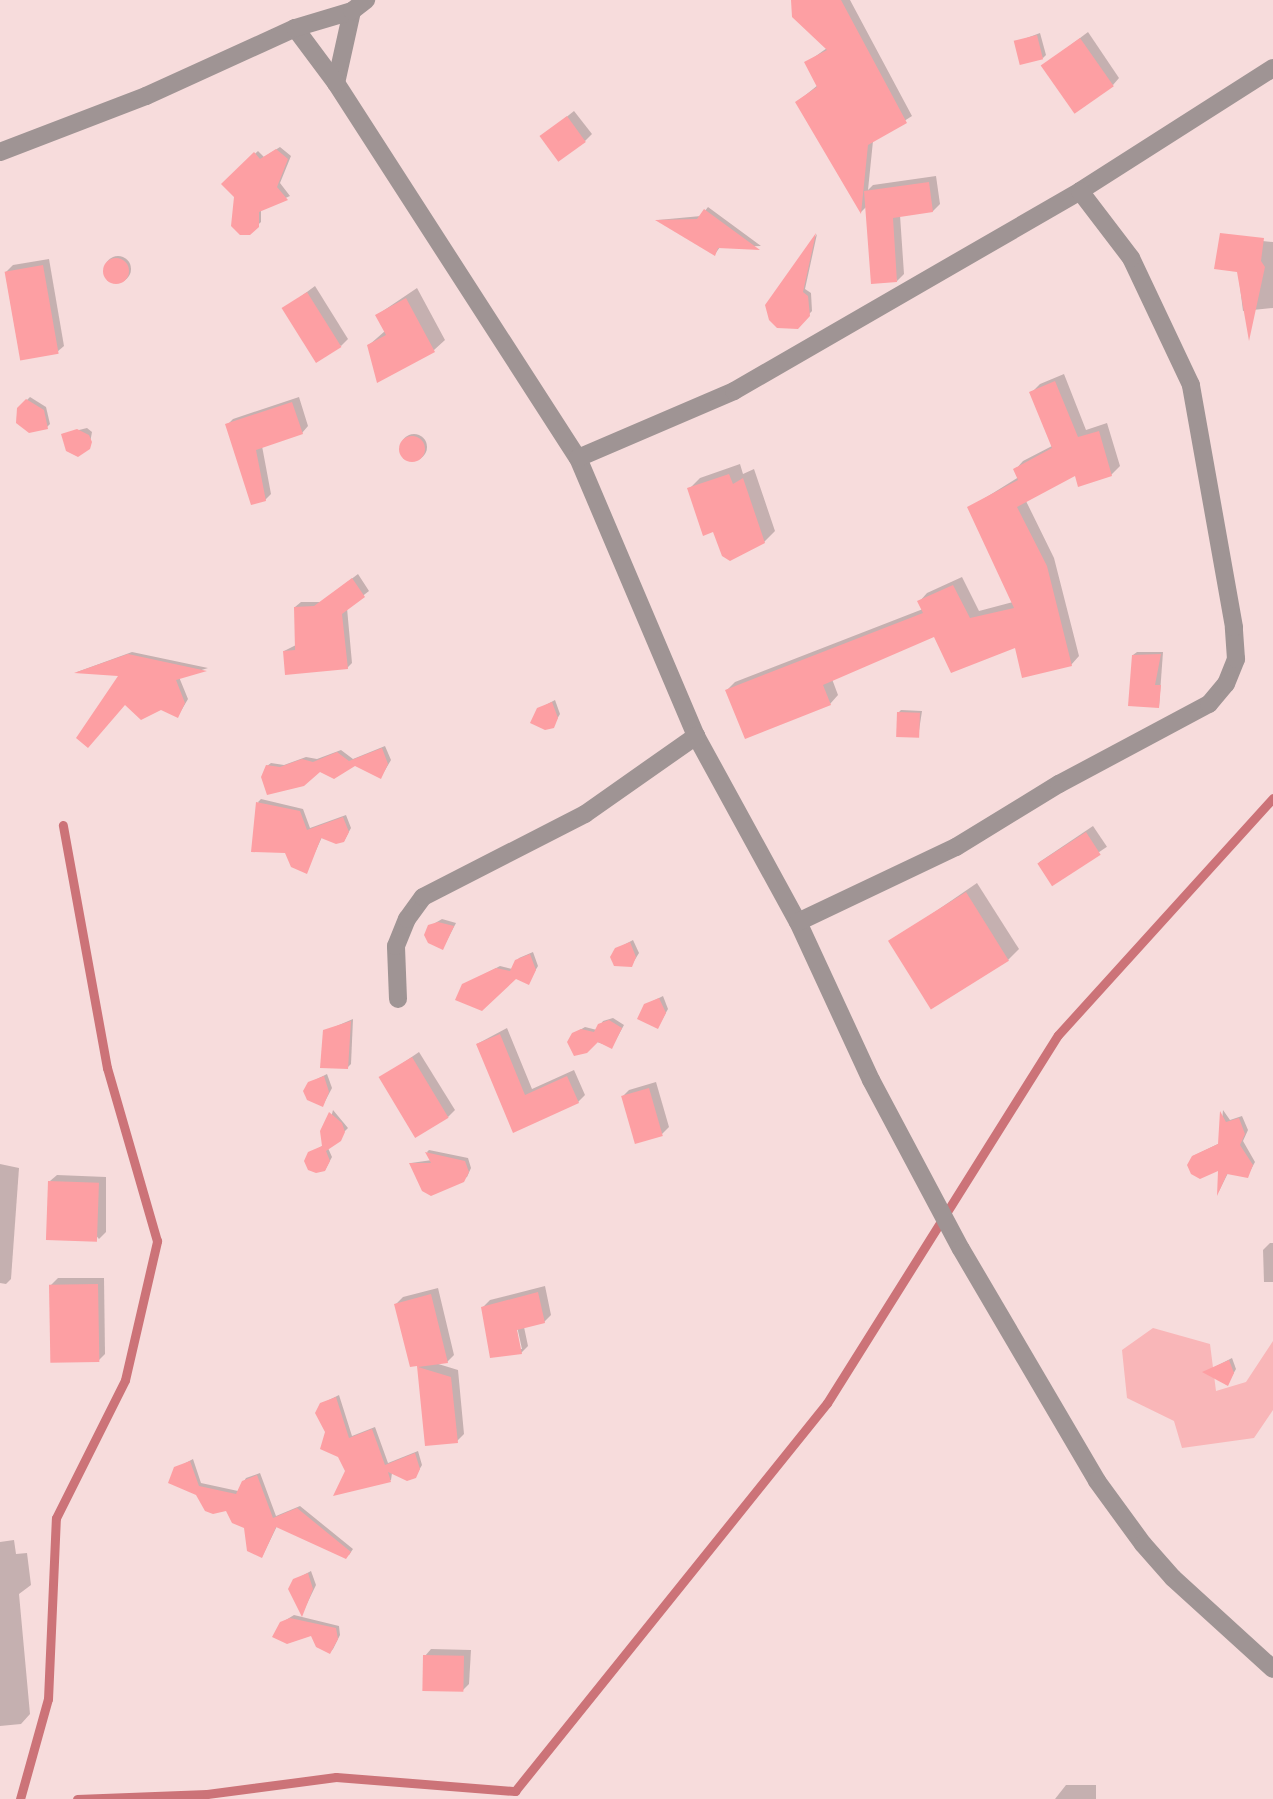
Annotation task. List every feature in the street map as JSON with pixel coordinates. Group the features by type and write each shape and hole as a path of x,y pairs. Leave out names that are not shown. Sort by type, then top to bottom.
{"street":[{"path":"0,152 146,96 295,28 359,5"},
{"path":"336,83 359,5"},
{"path":"295,28 336,83 578,458 696,736 798,922 871,1080 961,1249 1097,1481 1173,1578 1273,1669"},
{"path":"578,458 734,391 1080,191 1273,68"},
{"path":"798,922 956,847 1059,784 1209,704 1226,684 1236,659 1234,627 1191,385 1131,258 1080,191"},
{"path":"398,999 396,946 407,919 423,897 585,814 696,736"}],"shaded area":[{"path":"1153,1328 1210,1344 1216,1391 1246,1382 1273,1341 1273,1410 1254,1438 1182,1448 1174,1421 1127,1398 1122,1350"}],"building":[{"path":"791,0 841,0 907,123 868,145 861,214 795,102 817,87 804,62 827,50 792,17"},
{"path":"1037,35 1043,59 1020,65 1014,41"},
{"path":"1080,38 1114,86 1075,114 1041,66"},
{"path":"567,116 586,142 558,162 539,136"},
{"path":"276,149 288,159 277,187 288,200 259,212 259,227 250,235 240,235 231,226 234,197 221,184 254,152 260,159"},
{"path":"929,182 933,212 893,218 897,282 871,284 864,191"},
{"path":"704,209 760,250 718,248 715,256 655,220 697,219"},
{"path":"816,233 803,292 808,296 810,316 798,329 777,328 769,320 765,305"},
{"path":"1220,233 1264,238 1261,261 1265,267 1249,341 1237,272 1214,269"},
{"path":"116,258 125,262 129,271 125,280 116,284 107,280 103,271 107,262"},
{"path":"43,265 59,354 20,360 5,272"},
{"path":"307,292 341,347 316,363 282,308"},
{"path":"406,298 435,352 377,383 367,345 386,335 375,315"},
{"path":"1055,381 1078,437 1099,431 1112,476 1078,487 1075,476 1017,507 1047,566 1072,666 1022,678 1015,648 951,673 934,637 823,685 831,705 745,739 725,690 923,613 917,601 953,585 970,618 1014,608 967,507 1018,480 1013,469 1052,448 1029,392"},
{"path":"26,399 44,410 48,429 29,433 16,423 17,408"},
{"path":"292,402 303,434 256,450 266,501 251,505 225,424"},
{"path":"77,429 89,435 92,442 90,449 78,457 66,451 61,434"},
{"path":"412,436 421,440 425,449 421,458 412,462 403,458 399,449 403,440"},
{"path":"729,474 733,484 743,478 765,543 730,561 722,556 713,532 703,536 687,488"},
{"path":"352,578 365,597 342,614 348,669 285,675 283,651 295,650 294,607 314,606"},
{"path":"128,654 207,671 176,680 185,703 178,718 161,710 141,720 125,705 88,748 76,738 118,676 74,673"},
{"path":"1161,654 1155,685 1161,685 1159,708 1128,706 1132,655"},
{"path":"552,702 558,718 554,728 545,730 530,723 537,708"},
{"path":"897,712 920,713 919,738 896,737"},
{"path":"382,748 388,764 381,779 355,766 334,779 320,772 304,786 267,795 261,777 266,765 280,767 302,759 313,762 337,752 349,761"},
{"path":"256,802 300,811 307,830 343,817 349,832 344,842 336,844 321,838 307,874 291,867 285,853 251,852"},
{"path":"1086,832 1101,855 1052,886 1037,864"},
{"path":"966,892 1009,961 931,1009 888,941"},
{"path":"438,922 454,926 443,950 428,943 424,935 428,925"},
{"path":"630,942 636,957 632,967 614,966 610,957 615,948"},
{"path":"530,954 536,970 529,985 516,979 482,1011 455,1000 462,984 496,968 510,971 515,960"},
{"path":"659,998 666,1013 658,1029 637,1019 644,1004"},
{"path":"609,1020 622,1028 612,1049 598,1042 587,1053 574,1056 567,1042 572,1033 581,1029 594,1032 598,1024"},
{"path":"351,1021 348,1069 320,1068 323,1030"},
{"path":"500,1034 525,1095 567,1076 579,1103 513,1133 476,1044"},
{"path":"412,1057 449,1118 415,1138 379,1077"},
{"path":"324,1076 329,1092 323,1107 307,1100 303,1091 308,1082"},
{"path":"649,1088 663,1136 635,1144 621,1096"},
{"path":"1220,1111 1226,1122 1239,1118 1245,1134 1240,1145 1253,1165 1248,1178 1227,1174 1217,1196 1218,1171 1200,1179 1191,1174 1187,1165 1192,1156 1218,1144"},
{"path":"329,1112 342,1123 345,1132 341,1141 326,1151 330,1161 325,1171 316,1173 308,1170 304,1161 308,1152 322,1146 320,1131"},
{"path":"425,1152 465,1161 469,1172 464,1182 431,1196 422,1191 409,1163 431,1163"},
{"path":"48,1181 99,1183 97,1242 46,1240"},
{"path":"98,1284 99,1362 50,1363 49,1285"},
{"path":"538,1292 545,1323 517,1330 522,1354 490,1358 481,1307"},
{"path":"431,1294 448,1363 418,1367 451,1377 458,1443 425,1446 417,1366 410,1367 394,1304"},
{"path":"1229,1360 1234,1373 1228,1386 1202,1372"},
{"path":"336,1397 349,1438 372,1429 385,1465 415,1453 420,1469 416,1478 407,1481 388,1472 391,1482 333,1496 345,1471 338,1457 320,1449 325,1432 315,1413 320,1403"},
{"path":"190,1461 199,1486 236,1494 242,1481 257,1475 273,1518 297,1508 351,1552 346,1559 276,1527 262,1558 247,1551 244,1528 232,1523 226,1511 213,1514 205,1511 196,1495 168,1483 174,1467"},
{"path":"308,1573 313,1589 302,1617 288,1589 293,1579"},
{"path":"290,1618 336,1628 338,1639 330,1654 316,1647 311,1636 287,1644 272,1637 280,1622"},
{"path":"423,1655 464,1656 463,1692 422,1691"}],"waterway":[{"path":"77,1799 207,1794 336,1777 515,1791 827,1403 1058,1035 1273,798"},
{"path":"20,1799 48,1699 56,1518 125,1380 157,1241 107,1068 63,825"}]}
